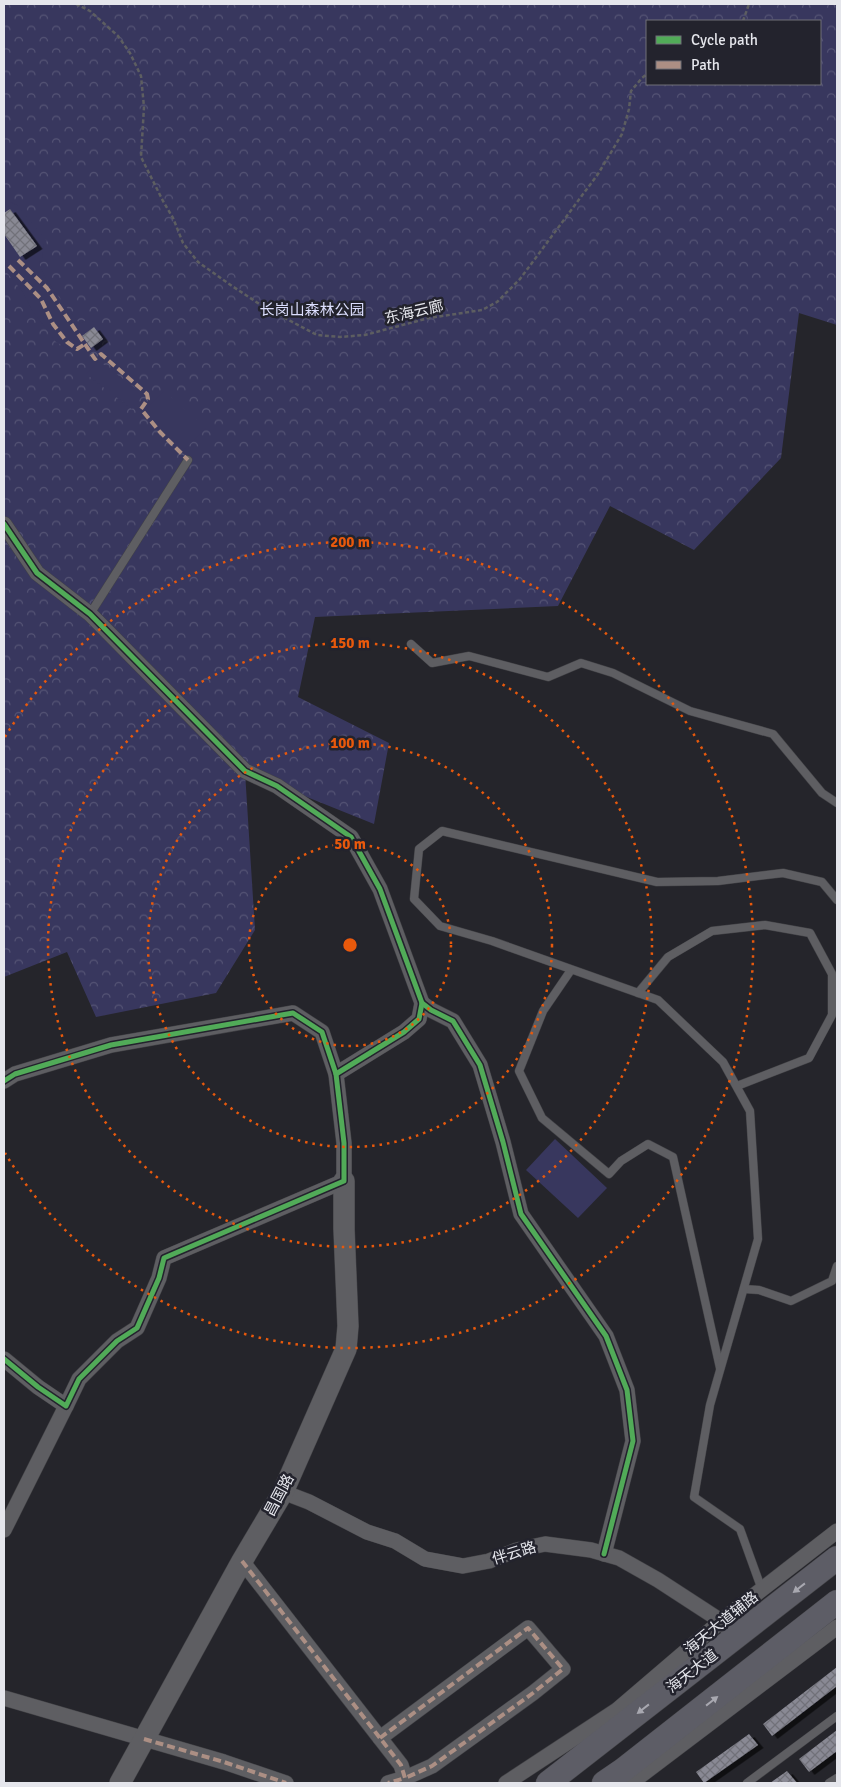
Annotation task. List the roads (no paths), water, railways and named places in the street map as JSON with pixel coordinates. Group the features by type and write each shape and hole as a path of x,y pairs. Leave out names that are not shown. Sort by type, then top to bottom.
{"main road":[{"name":"昌国路","path":"120,1783 242,1561 283,1492 346,1349 348,1326 344,1181"},
{"name":"海天大道","path":"548,1783 728,1629 837,1558"},
{"path":"604,1783 837,1602"}],"street":[{"path":"4,524 37,573 90,614 245,771 277,786 351,836 380,889 422,1003 430,1010 453,1021 480,1065 504,1142 521,1214 606,1336 627,1390 633,1441 604,1554"},
{"path":"336,1074 404,1032 419,1019 422,1003"},
{"path":"4,1081 15,1074 111,1046 293,1013 322,1032 336,1074 344,1143 344,1181 164,1258 159,1278 137,1328 117,1341 80,1379 5,1525"},
{"path":"4,1359 38,1387 66,1406"},
{"name":"伴云路","path":"283,1492 309,1502 367,1532 395,1542 425,1559 463,1566 489,1561 518,1550 544,1544 590,1550 619,1558 658,1580 728,1629"},
{"name":"海天大道辅路","path":"506,1783 617,1710 728,1629 762,1590 837,1531"},
{"path":"242,1561 401,1765 405,1778"},
{"path":"632,1783 837,1627"},
{"path":"380,1738 528,1628 562,1669 432,1766 388,1783"},
{"path":"4,1698 224,1762 286,1783"}],"lane":[{"path":"90,614 188,460"},
{"path":"411,644 432,663 469,656 548,677 581,663 613,673 690,711 773,734 822,793 837,803"},
{"path":"762,1590 740,1529 694,1497 710,1405 758,1239 750,1111 723,1062 658,1000 492,941 440,926 414,899 419,849 442,831 657,882 718,881 783,873 822,882 837,900"},
{"path":"638,993 668,957 712,931 765,925 810,933 832,974 832,1015 809,1058 737,1086"},
{"path":"571,970 543,1011 519,1071 542,1118 609,1174 621,1161 648,1144 672,1158 721,1370"},
{"path":"744,1289 759,1290 791,1301 832,1281 837,1266"},
{"path":"747,1783 837,1716"},
{"path":"829,1783 837,1778"}],"park label":[{"name":"长岗山森林公园","path":"312,310"}]}
